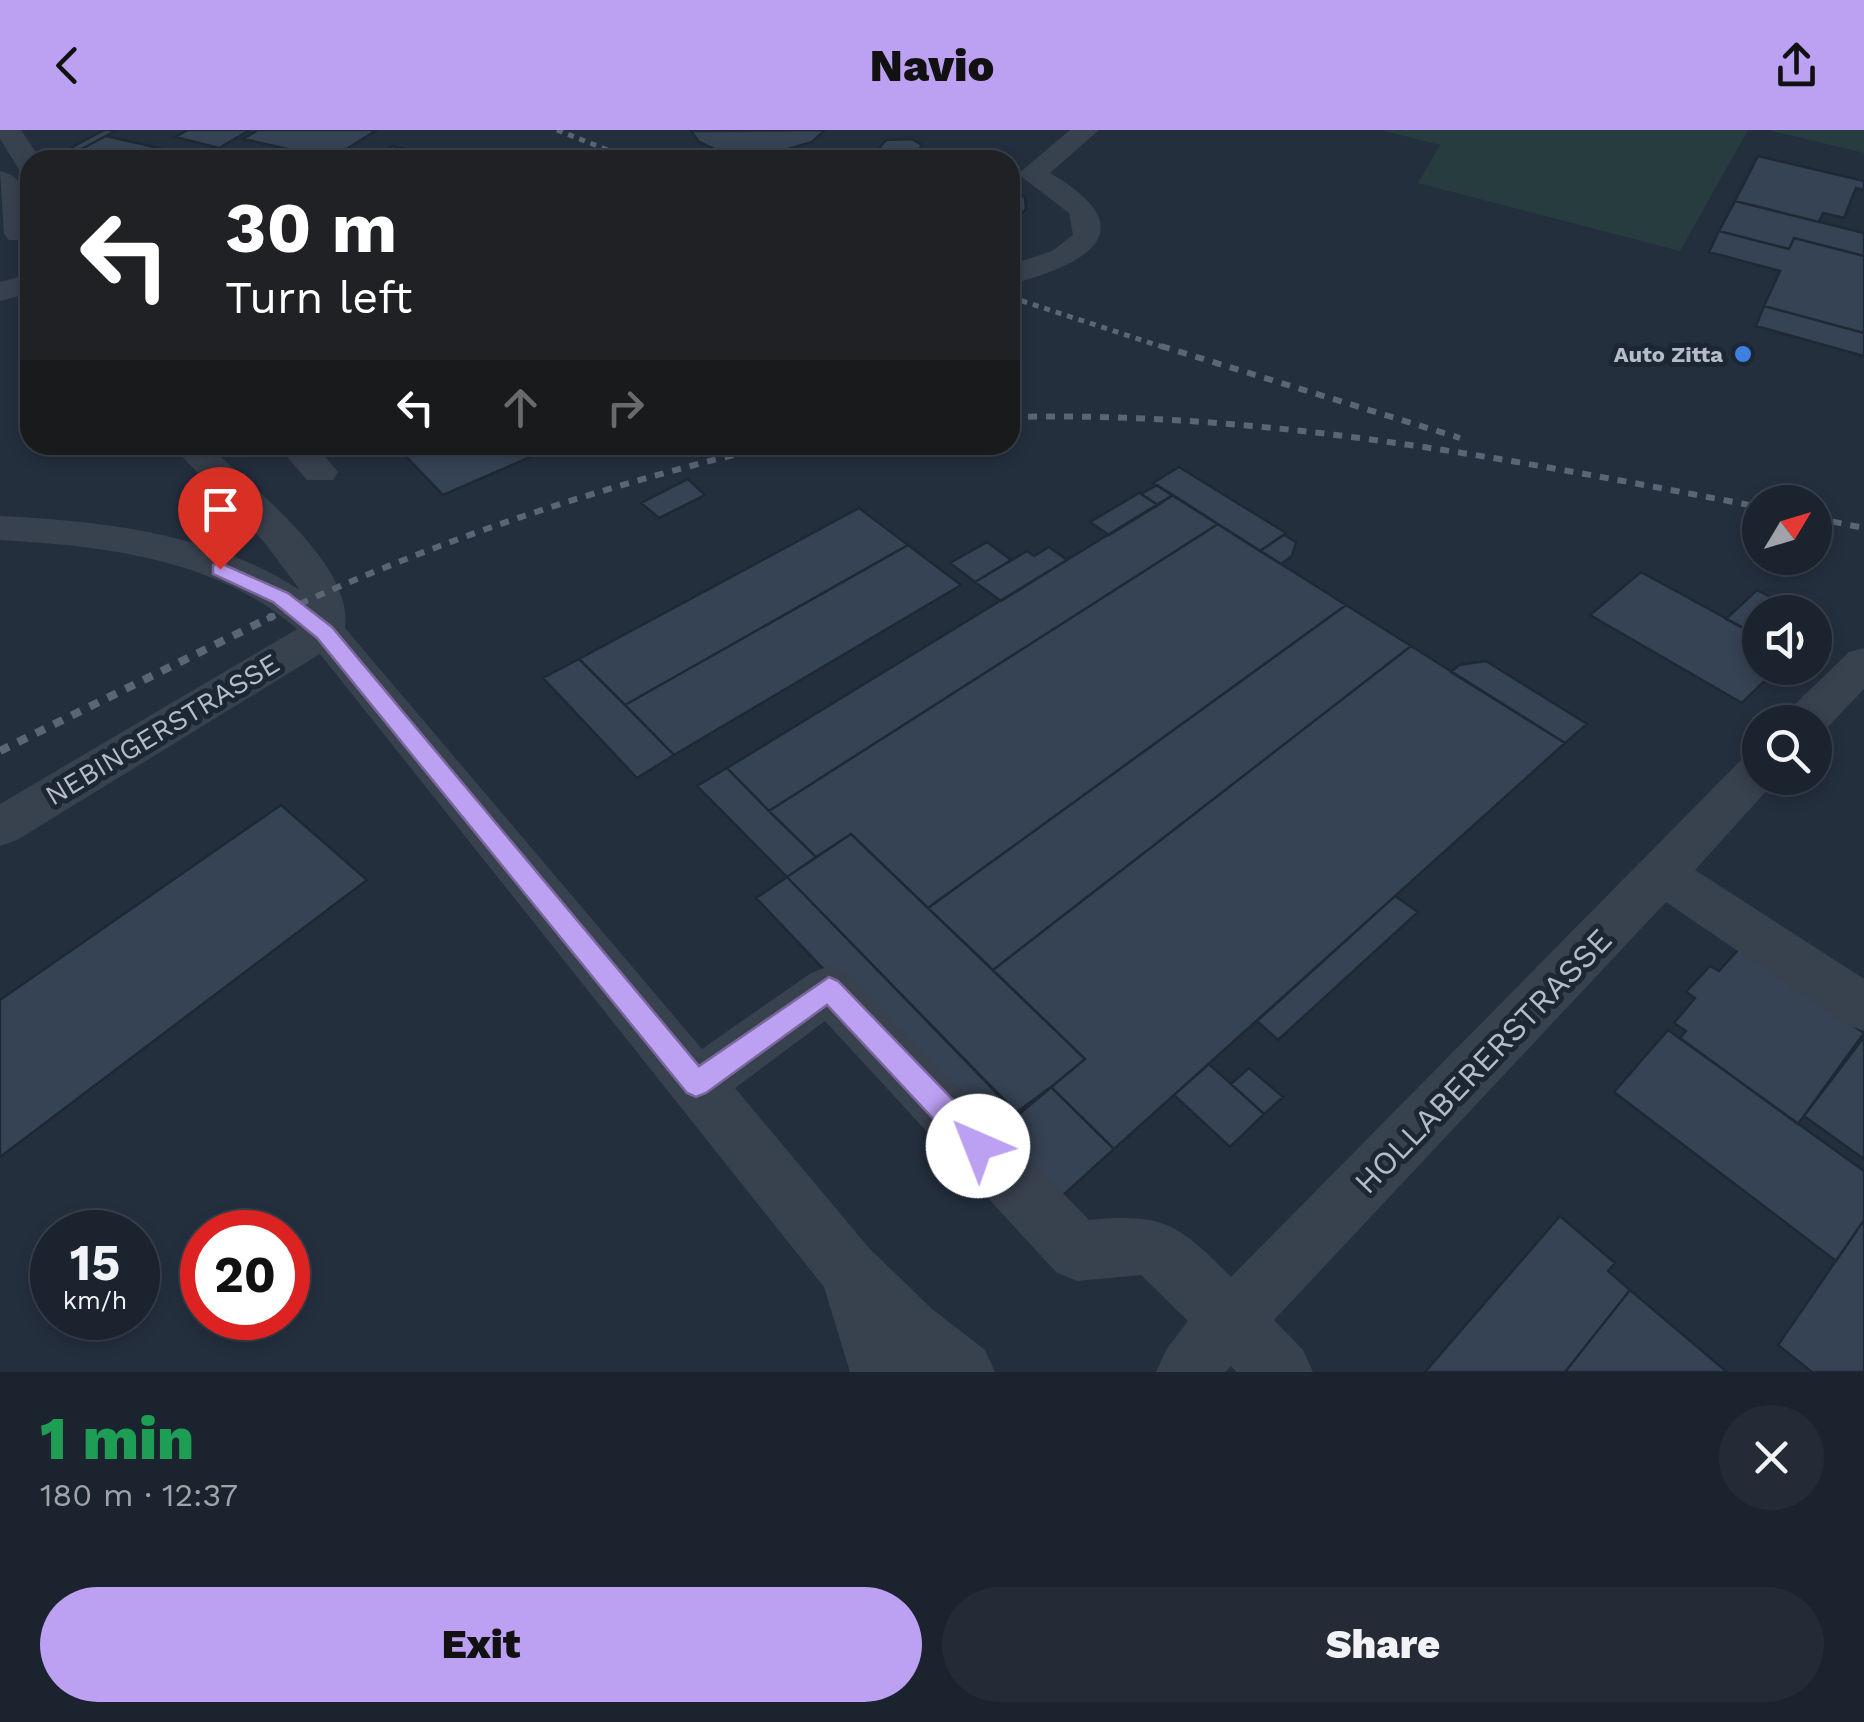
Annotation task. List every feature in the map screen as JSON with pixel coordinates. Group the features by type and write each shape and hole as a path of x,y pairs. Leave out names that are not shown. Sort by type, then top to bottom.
{"street":[{"path":"1020,274 1054,265 1077,253 1088,240 1090,225 1084,210 1062,190 1032,174 1086,130"},
{"path":"0,178 17,201 16,236"},
{"path":"199,455 304,566 329,610 309,619"},
{"path":"305,455 320,472"},
{"path":"0,528 84,535 172,552 242,578 309,619 848,1269 910,1331 963,1372"},
{"name":"NEBINGERSTRASSE","path":"0,828 226,688 309,619"},
{"path":"1822,705 1864,663"},
{"name":"HOLLABERERSTRASSE","path":"1199,1354 1742,788"},
{"path":"1661,873 1864,1008"},
{"path":"696,1084 829,989 1078,1251 1116,1244 1141,1245 1167,1255 1199,1354 1281,1372"},
{"path":"848,1269 882,1372"}],"green space":[{"path":"1381,130 1748,130 1680,251 1418,183 1440,145"},
{"path":"1769,130 1864,130 1864,153"}],"building":[{"path":"104,130 117,130 80,150 67,150"},
{"path":"188,130 250,130 219,148 175,137"},
{"path":"258,130 377,130 345,150 292,150 243,139"},
{"path":"825,130 812,142 785,150 716,150 699,142 691,131"},
{"path":"106,136 167,150 80,150"},
{"path":"912,139 922,145 919,150 878,150 886,140"},
{"path":"1758,156 1864,181 1864,190 1856,188 1844,218 1823,213 1819,222 1735,201"},
{"path":"1020,193 1025,198 1026,209 1020,215"},
{"path":"1735,201 1864,233 1864,256 1794,238 1789,249 1719,231"},
{"path":"1719,231 1789,249 1794,238 1864,256 1864,333 1764,306 1780,271 1709,252"},
{"path":"1764,306 1864,333 1864,356 1756,326"},
{"path":"405,455 535,455 443,495"},
{"path":"1179,467 1286,533 1260,551 1153,483"},
{"path":"688,479 705,495 659,518 641,503"},
{"path":"1157,485 1173,495 1158,505 1141,494"},
{"path":"1139,493 1158,505 1109,535 1090,522"},
{"path":"1173,495 1218,524 769,811 727,768"},
{"path":"859,508 908,545 625,705 579,659"},
{"path":"1218,524 1346,605 928,908 851,834 816,857 769,811"},
{"path":"1284,535 1296,542 1292,556 1281,564 1260,551"},
{"path":"987,542 1011,560 975,582 950,563"},
{"path":"908,545 961,585 674,755 625,705"},
{"path":"1049,547 1067,560 1001,601 975,582 1027,551 1034,556"},
{"path":"1641,572 1742,627 1742,685 1761,685 1742,703 1590,615"},
{"path":"1742,604 1742,627 1726,619"},
{"path":"1346,605 1411,646 993,970 928,908"},
{"path":"1411,646 1565,743 1114,1149 1051,1087 1085,1059 993,970"},
{"path":"579,659 674,755 637,778 543,678"},
{"path":"1486,661 1587,724 1565,743 1451,672 1459,665"},
{"path":"727,768 816,857 787,877 697,786"},
{"path":"281,805 367,880 0,1157 0,1000"},
{"path":"851,834 1085,1059 1018,1115 787,877"},
{"path":"787,877 1015,1111 983,1137 756,898"},
{"path":"1395,896 1418,912 1278,1040 1257,1021"},
{"path":"1739,949 1864,1033 1798,1124 1680,1038 1686,1031 1674,1023 1695,998 1686,992 1710,966 1719,971"},
{"path":"1668,1030 1864,1171 1864,1220 1836,1261 1614,1092"},
{"path":"1864,1037 1864,1159 1804,1116"},
{"path":"1209,1064 1264,1114 1230,1147 1174,1095"},
{"path":"1249,1068 1283,1097 1264,1114 1231,1084"},
{"path":"1051,1087 1114,1149 1050,1207 983,1137"},
{"path":"1560,1216 1615,1263 1608,1271 1630,1290 1565,1372 1425,1372"},
{"path":"1864,1220 1864,1372 1812,1372 1778,1345"},
{"path":"1630,1290 1727,1372 1565,1372"}],"railway":[{"path":"557,130 608,150"},
{"path":"1020,300 1169,349"},
{"path":"1161,346 1460,438"},
{"path":"1020,417 1106,417 1294,430 1480,456 1742,504"},
{"path":"267,619 391,565 516,518 734,455"},
{"path":"1832,521 1864,528"},
{"path":"0,751 273,616"}],"place":[{"name":"Auto Zitta","path":"1743,354"}],"route":[{"path":"220,569 302,611 324,632 374,688 696,1084 829,989 978,1146"}]}
